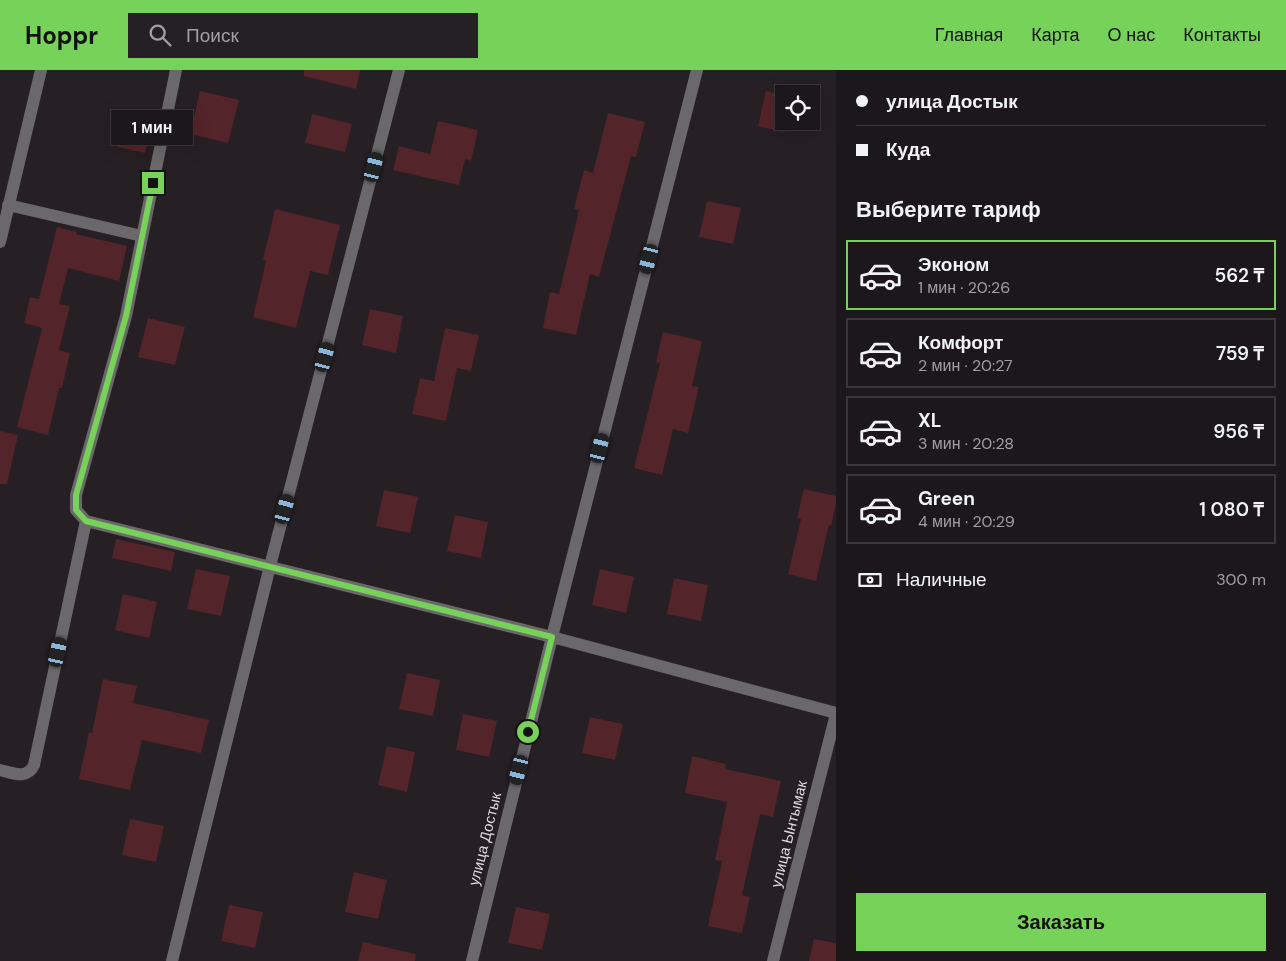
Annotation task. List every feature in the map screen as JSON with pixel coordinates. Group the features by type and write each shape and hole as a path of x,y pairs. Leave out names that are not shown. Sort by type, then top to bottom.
{"street":[{"path":"0,242 41,70"},
{"path":"176,70 126,316 76,495 76,510 86,521 552,637 836,714"},
{"path":"172,961 270,566 399,70"},
{"name":"улица Достык","path":"472,961 552,637 698,70"},
{"path":"8,205 142,236"},
{"path":"0,770 22,775 29,773 34,765 86,521"},
{"name":"улица Ынтымак","path":"774,961 836,714"}],"building":[{"path":"304,70 360,70 356,89 304,76"},
{"path":"200,91 239,100 228,143 190,134"},
{"path":"766,91 775,93 775,130 758,126"},
{"path":"126,113 153,120 145,153 118,147"},
{"path":"608,113 645,122 636,157 631,156 599,277 590,274 576,335 543,328 550,292 559,294 579,210 574,209 584,170 593,173"},
{"path":"312,114 352,124 345,152 305,143"},
{"path":"438,121 478,130 471,161 465,159 459,185 393,170 399,146 430,154"},
{"path":"707,201 741,208 733,244 699,237"},
{"path":"275,209 340,225 328,275 310,271 296,328 253,317 266,261 263,260"},
{"path":"57,227 77,232 76,234 127,246 119,281 68,268 59,304 70,306 59,350 70,353 62,388 59,388 48,435 17,427 42,328 24,323 30,297 39,299"},
{"path":"370,309 403,316 396,353 362,345"},
{"path":"148,318 185,327 175,365 138,357"},
{"path":"445,328 479,335 471,371 457,368 446,421 412,414 420,378 434,381"},
{"path":"663,332 702,341 692,386 699,387 688,433 673,429 662,475 634,468 660,363 656,362"},
{"path":"0,431 18,435 7,484 0,484"},
{"path":"804,489 836,496 831,526 829,525 816,581 788,574 801,519 797,518"},
{"path":"384,490 418,497 410,533 376,526"},
{"path":"455,515 488,522 481,558 447,551"},
{"path":"116,539 175,552 171,571 112,558"},
{"path":"196,569 230,576 221,616 187,609"},
{"path":"600,569 634,577 626,613 592,605"},
{"path":"674,578 708,585 701,621 667,614"},
{"path":"123,594 157,602 149,638 115,630"},
{"path":"407,673 440,680 433,716 399,709"},
{"path":"103,679 137,686 133,703 209,720 201,753 142,740 130,790 79,779 89,732 92,733"},
{"path":"463,714 497,721 489,757 456,750"},
{"path":"590,717 623,724 615,760 582,753"},
{"path":"387,746 415,752 407,792 378,785"},
{"path":"692,756 726,764 725,769 781,781 773,817 760,814 742,895 750,897 742,933 708,926 722,861 715,860 727,802 685,793"},
{"path":"130,819 164,826 156,862 122,855"},
{"path":"354,872 387,880 378,919 345,912"},
{"path":"229,905 263,912 255,948 221,941"},
{"path":"516,907 550,914 542,950 508,943"},
{"path":"814,939 836,943 836,961 809,961"},
{"path":"363,942 416,954 415,961 358,961"}],"route":[{"path":"153,183 126,316 76,495 76,510 86,521 552,637 528,732"}]}
